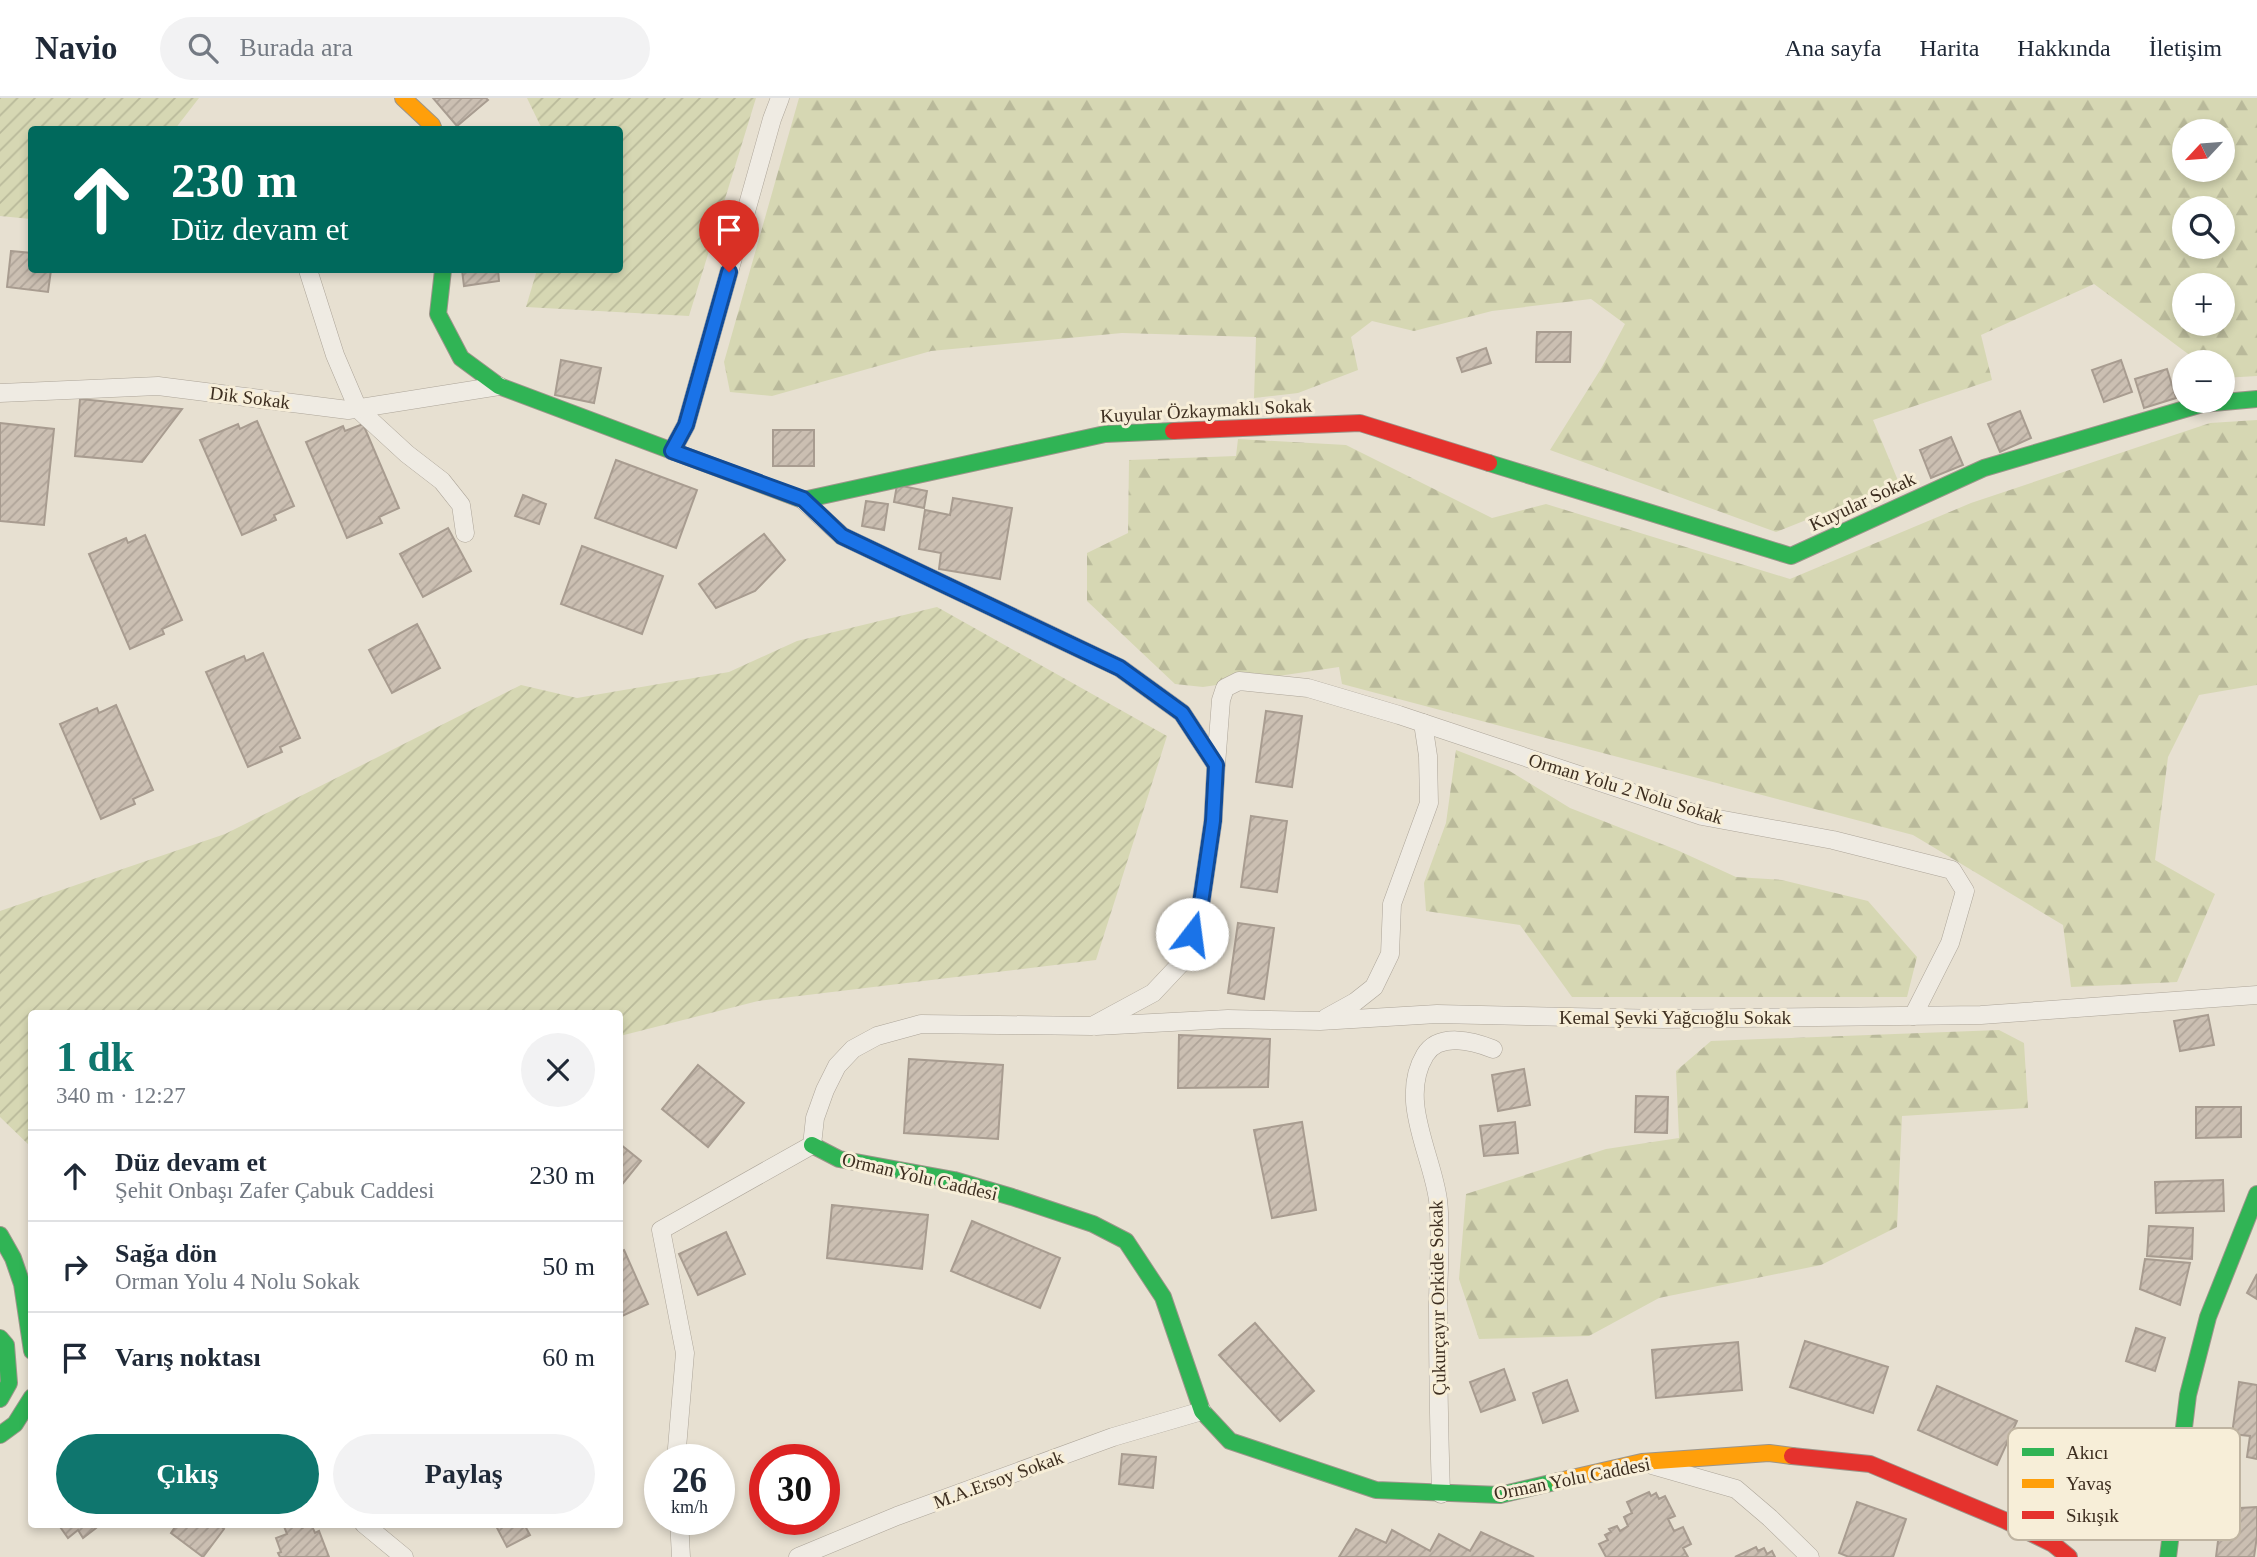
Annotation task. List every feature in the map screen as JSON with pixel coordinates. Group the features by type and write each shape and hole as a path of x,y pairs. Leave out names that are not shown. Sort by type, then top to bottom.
{"street":[{"path":"403,98 432,126"},
{"path":"672,451 686,425 780,98"},
{"path":"310,273 335,355 358,409 407,454 442,481 461,505 465,533"},
{"path":"443,273 438,314 461,358 499,386 803,499 842,536 1120,668 1182,713 1216,765 1213,821 1200,910 1185,958 1153,993 1092,1026 921,1024 877,1036 853,1049 837,1066 821,1099 812,1144 661,1230 685,1353 677,1444"},
{"name":"Dik Sokak","path":"0,393 158,386 348,410 499,386"},
{"name":"Kuyular Sokak","path":"1486,462 1791,556 1984,468 2202,404 2257,399"},
{"name":"Kuyular Özkaymaklı Sokak","path":"803,499 1105,434 1360,423 1486,462"},
{"name":"Orman Yolu 2 Nolu Sokak","path":"1216,765 1221,700 1225,688 1239,681 1308,688 1423,723 1702,816 1833,840 1952,870 1965,891 1950,943 1913,1016"},
{"path":"1320,1021 1355,1002 1374,986 1390,954 1392,904 1429,803 1423,723"},
{"name":"Kemal Şevki Yağcıoğlu Sokak","path":"1092,1026 1228,1018 1320,1021 1437,1014 1663,1019 1981,1015 2257,995"},
{"name":"Çukurçayır Orkide Sokak","path":"1441,1494 1438,1200 1417,1119 1416,1079 1426,1054 1440,1043 1471,1040 1493,1049"},
{"name":"Orman Yolu Caddesi","path":"812,1144 839,1159 954,1180 1012,1197 1093,1224 1126,1241 1163,1297 1202,1411 1230,1441 1314,1471 1376,1490 1500,1495 1642,1462 1769,1453 1870,1464 2008,1522"},
{"path":"2186,1428 2192,1382 2208,1317 2257,1194"},
{"path":"0,1235 8,1248 16,1288 26,1301 28,1336"},
{"path":"0,1338 6,1345 9,1383 0,1399"},
{"path":"0,1434 15,1424 28,1403"},
{"name":"M.A.Ersoy Sokak","path":"798,1557 897,1516 1113,1437 1202,1411"},
{"path":"1642,1462 1736,1489 1810,1557"},
{"path":"369,1528 404,1557"},
{"path":"680,1535 681,1557"},
{"name":"Orman Yolu Caddesi","path":"2045,1540 2068,1557"}],"green space":[{"path":"0,98 199,98 177,126 28,126 28,219 0,216"},
{"path":"527,98 756,98 689,316 526,307 536,273 623,273 623,126 541,126"},
{"path":"799,98 2257,98 2257,376 2235,377 2235,350 2183,350 2094,284 1981,335 1992,380 1873,420 1899,483 1776,532 1550,450 1602,367 1625,324 1591,299 1492,311 1414,331 1372,321 1351,337 1358,370 1298,393 1254,398 1256,337 1122,333 931,351 772,396 730,392 724,362"},
{"path":"2257,420 2257,685 2199,695 2168,757 2155,860 2215,894 2177,982 2071,987 2063,925 1913,835 1342,684 1339,667 1203,687 1175,684 1087,601 1087,553 1128,533 1129,460 1236,456 1238,439 1346,445 1492,518 1546,504 1790,579 1971,503 2210,423"},
{"path":"937,607 1167,736 1096,960 758,1001 623,1035 623,1010 28,1010 28,1144 0,1117 0,911 225,834 521,685 577,698 729,672 797,641"},
{"path":"1456,750 1508,770 1570,808 1677,850 1736,877 1782,880 1868,901 1917,957 1907,997 1572,997 1520,925 1426,911 1424,883 1446,823"},
{"path":"1999,1030 2024,1043 2028,1108 1902,1116 1897,1227 1821,1265 1659,1298 1589,1336 1479,1339 1459,1279 1466,1194 1606,1149 1679,1138 1676,1071 1711,1041"}],"building":[{"path":"433,98 486,98 488,100 457,126"},
{"path":"11,251 28,253 28,273 51,273 48,292 7,287"},
{"path":"462,273 498,273 499,281 464,286"},
{"path":"1537,332 1571,332 1570,362 1536,362"},
{"path":"1486,348 1491,363 1462,372 1457,358"},
{"path":"561,360 601,368 594,403 555,395"},
{"path":"2121,360 2132,392 2104,402 2092,370"},
{"path":"2167,369 2172,385 2172,399 2144,408 2135,379"},
{"path":"80,399 182,409 142,462 75,456"},
{"path":"2020,411 2031,438 2000,452 1988,424"},
{"path":"257,421 294,506 274,515 276,520 242,535 200,440 238,424 240,429"},
{"path":"0,423 54,429 44,525 0,521"},
{"path":"363,424 399,508 379,517 382,523 347,538 306,442 343,426 345,431"},
{"path":"773,430 814,430 814,466 773,466"},
{"path":"1951,437 1963,465 1931,478 1920,450"},
{"path":"616,460 697,490 676,548 595,518"},
{"path":"897,485 927,491 924,508 894,502"},
{"path":"523,495 546,504 539,524 515,516"},
{"path":"953,498 1012,508 1000,579 939,569 941,553 919,549 925,510 950,515"},
{"path":"866,501 888,504 884,530 862,526"},
{"path":"448,528 471,571 423,597 400,554"},
{"path":"764,534 785,560 755,591 716,608 699,584"},
{"path":"145,535 182,620 162,629 164,634 130,649 89,554 126,538 128,543"},
{"path":"582,546 663,576 642,634 561,604"},
{"path":"417,624 440,668 392,693 369,650"},
{"path":"263,653 300,738 280,747 282,752 248,767 206,672 244,656 246,661"},
{"path":"116,705 153,790 133,799 135,804 101,819 60,724 97,708 99,713"},
{"path":"1266,711 1302,716 1292,787 1256,782"},
{"path":"1251,816 1287,821 1277,892 1241,887"},
{"path":"1238,923 1274,928 1264,999 1228,993"},
{"path":"2208,1015 2214,1045 2180,1051 2174,1021"},
{"path":"1179,1035 1270,1039 1268,1087 1178,1088"},
{"path":"909,1059 1003,1065 998,1139 904,1133"},
{"path":"698,1065 744,1103 708,1147 662,1109"},
{"path":"1524,1069 1530,1105 1498,1111 1492,1075"},
{"path":"1636,1096 1668,1097 1667,1133 1635,1132"},
{"path":"2196,1107 2241,1107 2241,1137 2196,1138"},
{"path":"1302,1122 1316,1210 1272,1218 1254,1130"},
{"path":"1515,1122 1518,1153 1484,1156 1480,1126"},
{"path":"623,1146 641,1161 623,1183"},
{"path":"2223,1180 2224,1211 2156,1213 2155,1182"},
{"path":"832,1205 928,1215 922,1269 827,1258"},
{"path":"972,1221 1060,1258 1040,1308 951,1271"},
{"path":"2149,1226 2193,1228 2192,1259 2147,1256"},
{"path":"726,1232 745,1274 698,1295 679,1254"},
{"path":"623,1250 648,1304 623,1316"},
{"path":"2145,1259 2190,1263 2180,1305 2140,1289"},
{"path":"2257,1274 2257,1299 2247,1293"},
{"path":"1255,1323 1314,1391 1280,1421 1219,1355"},
{"path":"2136,1328 2165,1338 2155,1371 2126,1361"},
{"path":"1805,1341 1888,1367 1873,1413 1790,1387"},
{"path":"1738,1342 1742,1390 1656,1398 1652,1350"},
{"path":"1504,1369 1515,1400 1481,1412 1470,1382"},
{"path":"1567,1380 1578,1411 1543,1423 1533,1393"},
{"path":"2239,1382 2257,1385 2257,1459 2247,1457 2250,1436 2240,1435 2240,1428 2233,1428"},
{"path":"1937,1386 2017,1421 2014,1428 2008,1428 2008,1441 1997,1465 1918,1430"},
{"path":"1122,1454 1156,1457 1153,1488 1119,1484"},
{"path":"1649,1492 1651,1496 1656,1493 1659,1499 1665,1496 1675,1516 1668,1519 1674,1531 1683,1527 1691,1544 1683,1548 1688,1557 1606,1557 1599,1544 1608,1540 1605,1535 1611,1532 1609,1529 1617,1526 1620,1531 1628,1526 1624,1517 1632,1513 1627,1502"},
{"path":"1857,1502 1906,1519 1893,1557 1849,1557 1839,1553"},
{"path":"2257,1507 2254,1557 2216,1557 2218,1540 2240,1540 2240,1508"},
{"path":"61,1528 96,1528 83,1538 78,1530 68,1538"},
{"path":"174,1528 224,1529 203,1557 171,1533"},
{"path":"285,1528 313,1528 315,1533 319,1531 329,1557 280,1557 276,1538 287,1534"},
{"path":"497,1528 526,1528 530,1535 507,1547"},
{"path":"1356,1529 1386,1543 1392,1530 1430,1551 1439,1534 1470,1551 1481,1532 1534,1557 1339,1557"},
{"path":"1756,1547 1758,1551 1764,1548 1767,1554 1772,1551 1775,1557 1735,1557"}],"traffic: fast":[{"path":"443,273 438,314 461,358 499,386 803,500 1105,434 1173,431"},
{"path":"1489,463 1791,556 1984,468 2202,404 2257,399"},
{"path":"812,1145 839,1159 954,1180 1012,1197 1093,1224 1126,1241 1163,1297 1202,1411 1230,1441 1376,1490 1500,1495 1559,1481"},
{"path":"2184,1428 2188,1395 2208,1317 2257,1194"},
{"path":"0,1235 13,1258 22,1284 28,1324"},
{"path":"0,1338 6,1345 9,1383 0,1399"},
{"path":"0,1435 15,1424 28,1403"},
{"path":"2168,1557 2170,1540"}],"traffic: slow":[{"path":"403,98 432,126"},
{"path":"1559,1481 1642,1462 1769,1453 1792,1456"}],"traffic: jam":[{"path":"1173,431 1360,423 1489,463"},
{"path":"1792,1456 1870,1464 2008,1522"},
{"path":"2045,1540 2069,1557"}],"route":[{"path":"729,272 686,425 672,451 803,499 842,536 1120,668 1182,713 1216,765 1213,821 1200,910 1192,934"}]}
